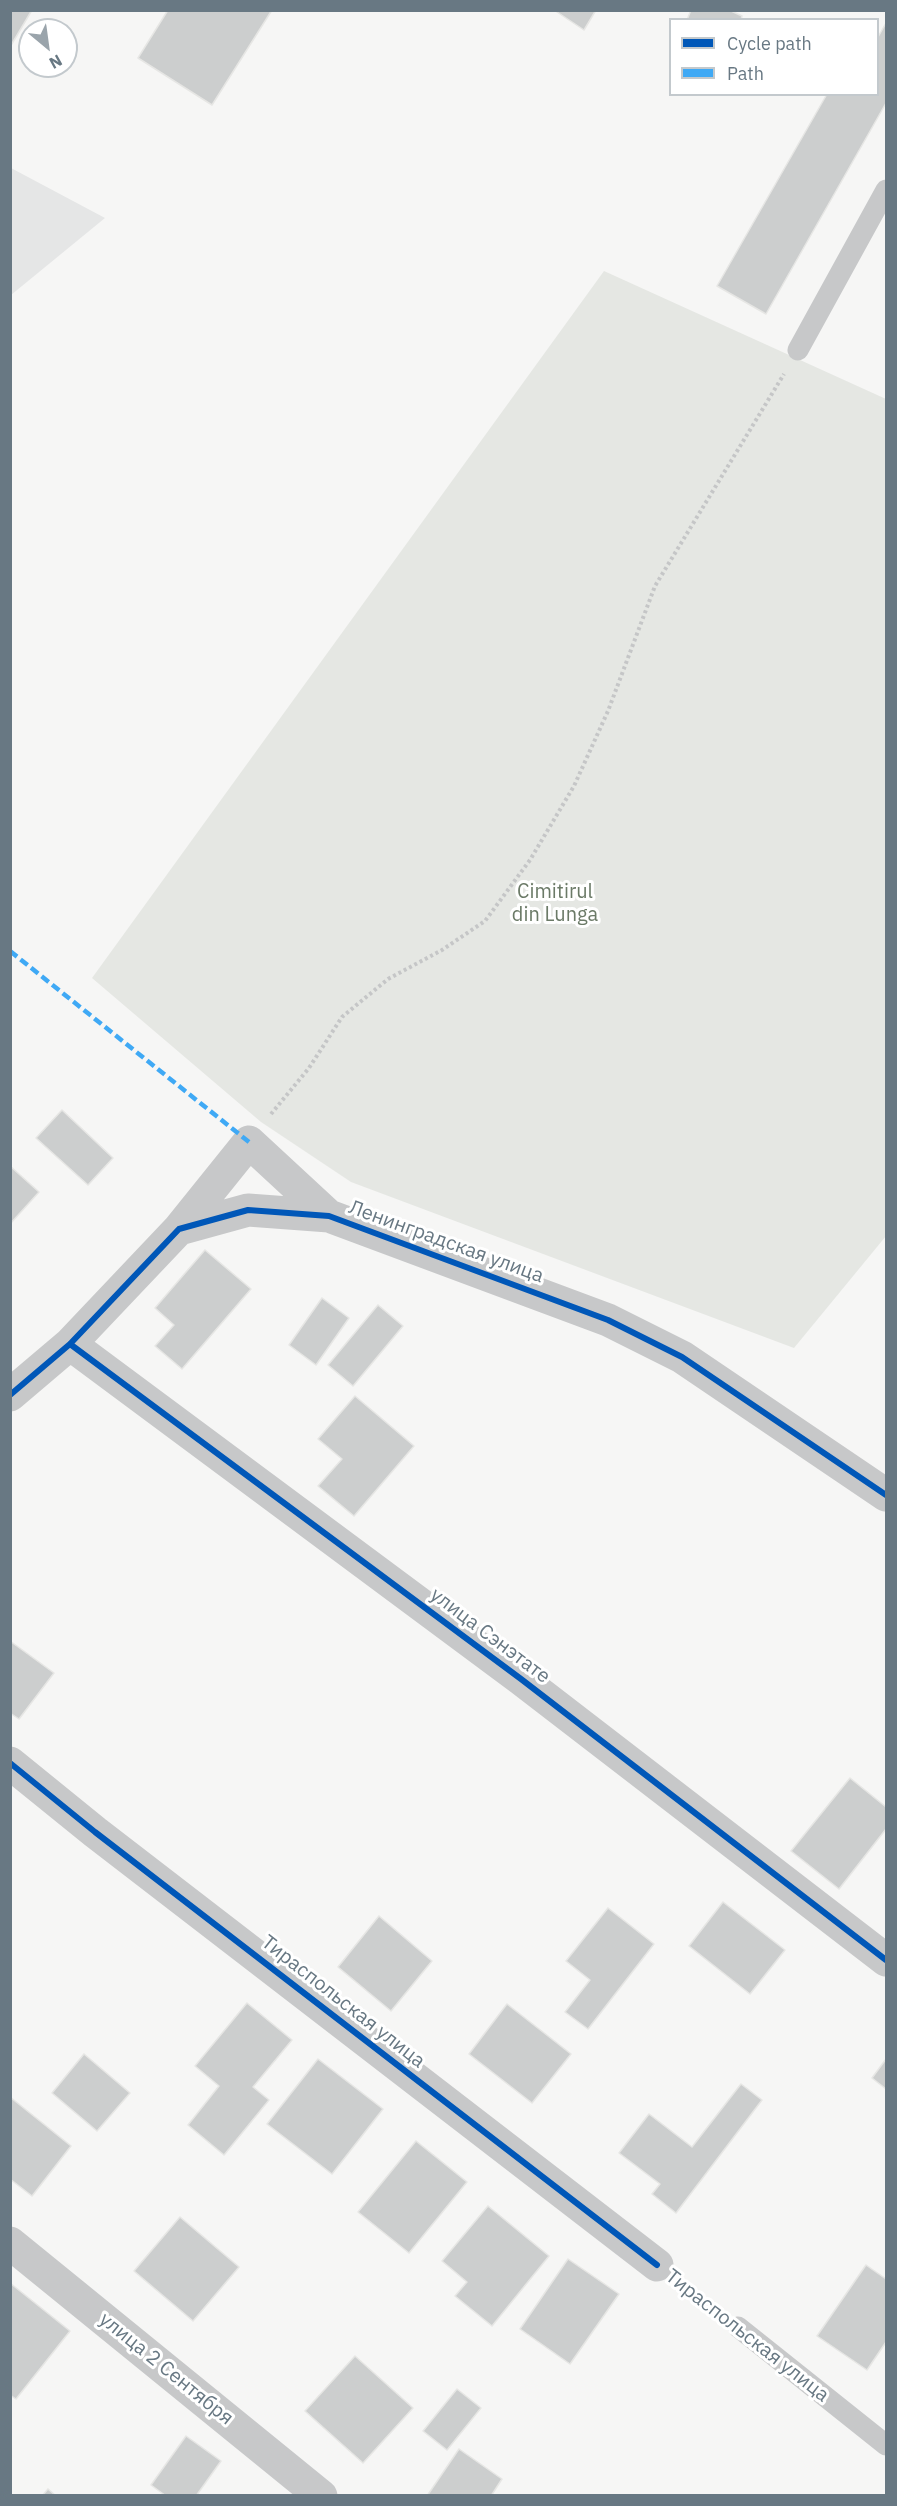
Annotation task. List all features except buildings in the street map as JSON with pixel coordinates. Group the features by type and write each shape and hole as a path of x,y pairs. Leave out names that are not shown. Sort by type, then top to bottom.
{"street":[{"path":"10,1395 70,1344 179,1229 249,1142 329,1216"},
{"name":"Ленинградская улица","path":"179,1229 248,1210 329,1216 608,1320 682,1357 886,1496"},
{"name":"улица Сэнэтате","path":"70,1344 511,1671 886,1959"},
{"name":"Тираспольская улица","path":"10,1763 95,1833 657,2265"},
{"name":"улица 2 Сентября","path":"10,2243 321,2496"}],"lane":[{"path":"798,350 886,190"},
{"name":"Тираспольская улица","path":"738,2327 886,2445"}],"path":[{"path":"249,1142 309,1068 342,1017 388,979 442,950 485,921 530,860 584,765 608,711 655,586 798,350"}],"shaded area":[{"path":"11,168 105,218 11,295"}],"green space":[{"name":"Cimitirul din Lunga","path":"604,271 886,399 886,1236 794,1348 351,1182 261,1122 92,978"}],"marked path":[{"path":"10,951 249,1142"}],"cycle path":[{"path":"10,1395 70,1344 179,1229 248,1210 329,1216 608,1320 682,1357 886,1495"},
{"path":"70,1344 521,1679 886,1960"},
{"path":"10,1763 95,1832 657,2265"}]}
